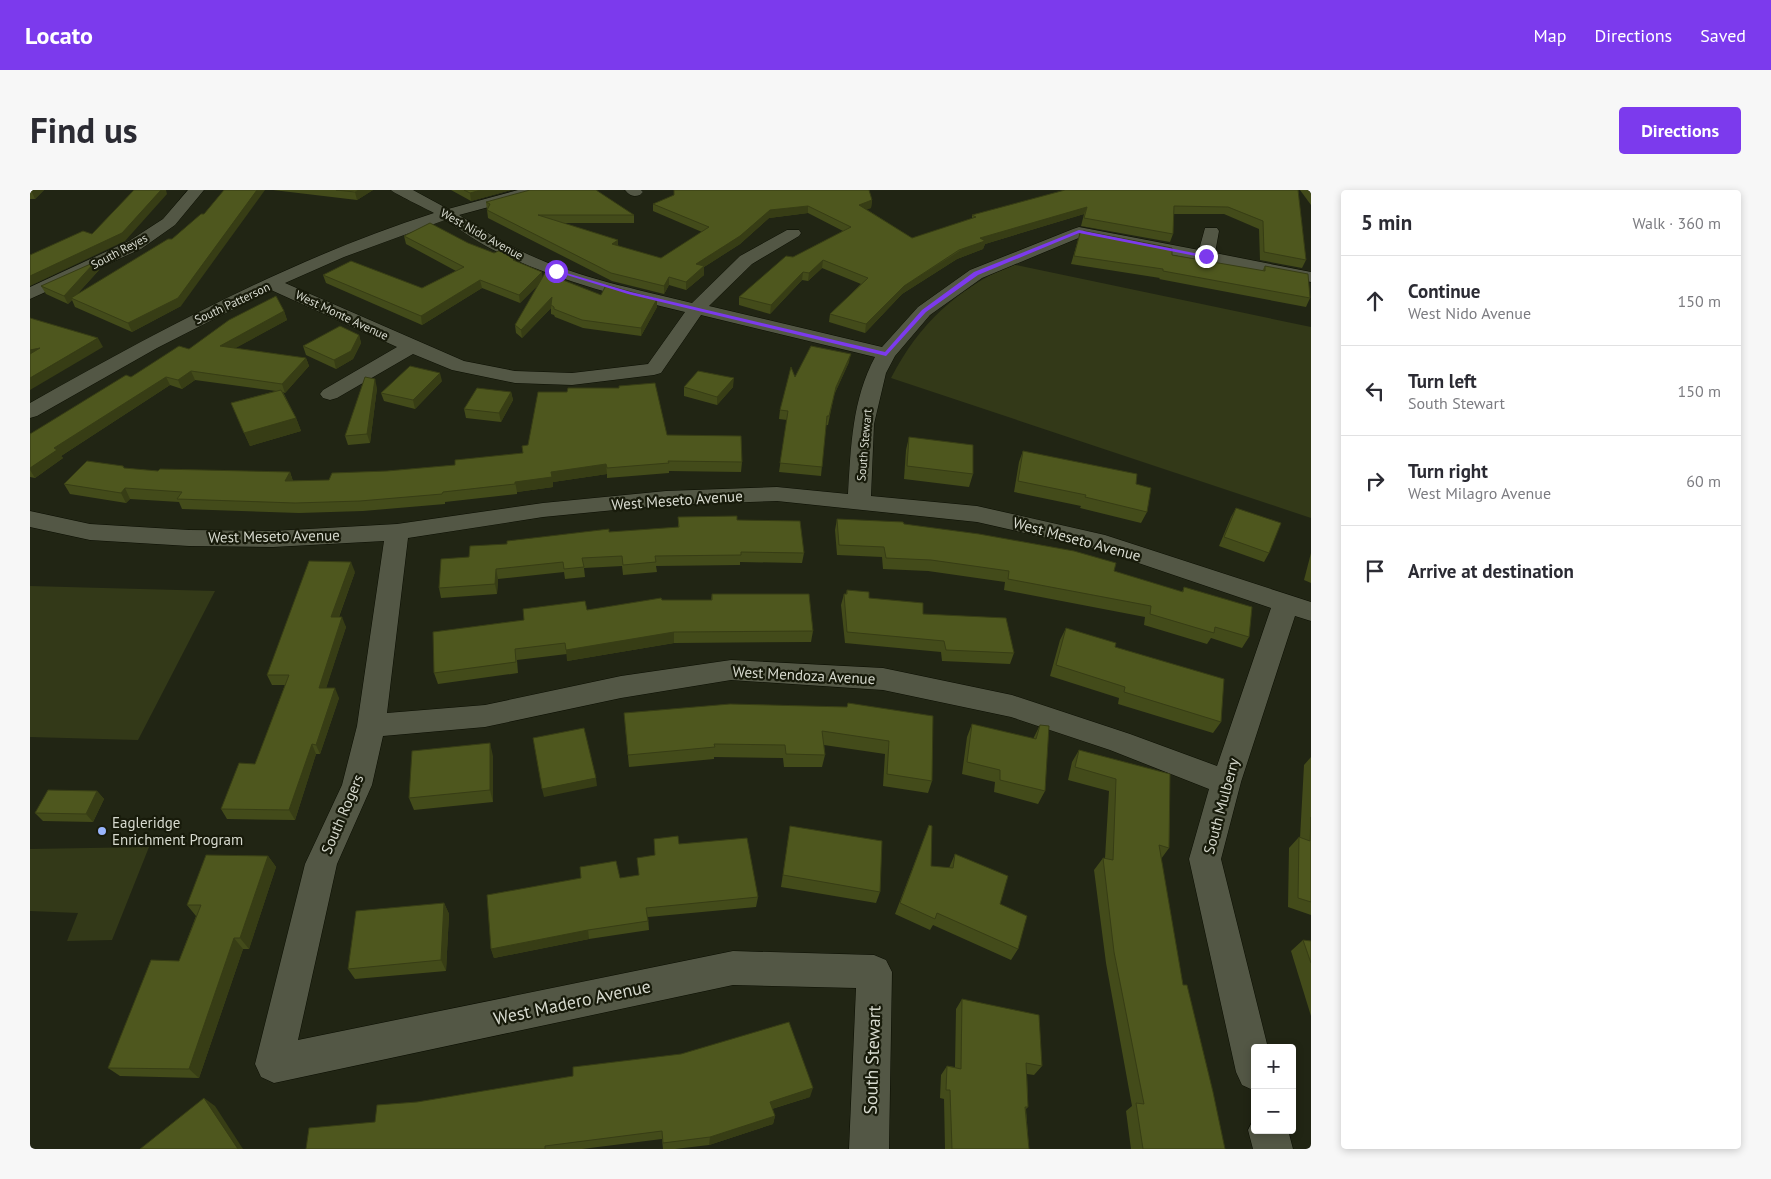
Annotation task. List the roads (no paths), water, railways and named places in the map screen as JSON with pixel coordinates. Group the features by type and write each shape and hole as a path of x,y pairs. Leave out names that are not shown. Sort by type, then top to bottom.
{"street":[{"name":"South Reyes","path":"30,294 135,245 169,222 196,190"},
{"name":"West Nido Avenue","path":"399,190 416,196 504,249 556,271 630,293 886,354"},
{"name":"South Patterson","path":"30,412 196,319 384,234 444,213 536,190"},
{"path":"1211,231 1206,256 1311,277"},
{"name":"South Stewart","path":"859,501 863,424 876,373 886,354 924,311 976,274 1079,232 1206,256"},
{"path":"696,309 746,260 793,233"},
{"name":"West Monte Avenue","path":"273,284 412,347 459,366 515,377 572,378 654,369 696,309"},
{"name":"West Monte Avenue","path":"330,394 412,347"},
{"name":"West Meseto Avenue","path":"30,519 90,532 189,538 274,539 397,532 544,510 666,498 777,494 977,514 1105,543 1298,608"},
{"name":"South Rogers","path":"274,1064 321,864 357,785 371,726 397,532"},
{"name":"South Mulberry","path":"1251,1055 1205,859 1226,782 1298,608"},
{"name":"West Mendoza Avenue","path":"371,726 485,716 621,687 731,670 883,679 1012,706 1120,742 1226,782"},
{"name":"West Madero Avenue","path":"274,1064 733,968 801,968 874,972"},
{"name":"South Stewart","path":"869,1149 874,972"},
{"path":"1269,1134 1273,1149"}],"place":[{"name":"Eagleridge Enrichment Program","path":"102,831"}]}
